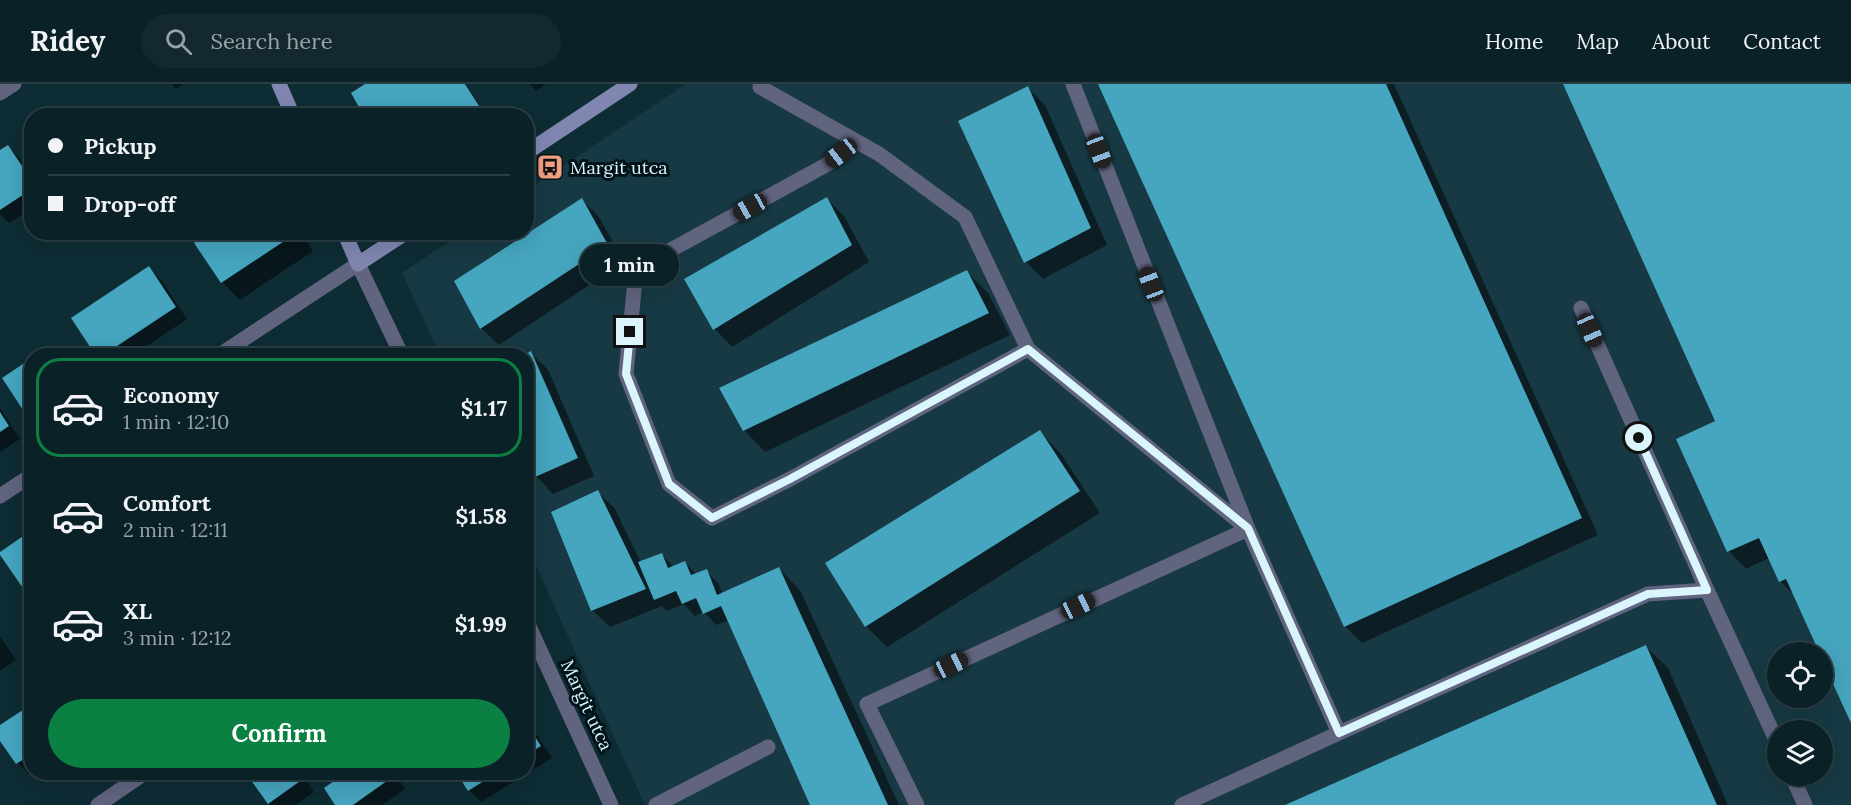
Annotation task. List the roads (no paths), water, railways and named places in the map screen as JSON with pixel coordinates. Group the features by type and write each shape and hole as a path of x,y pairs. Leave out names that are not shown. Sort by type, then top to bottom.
{"street":[{"path":"0,93 14,84"},
{"path":"279,84 289,108"},
{"path":"534,148 630,84"},
{"path":"1073,84 1248,528 1339,733"},
{"path":"760,87 879,154 965,217 1028,349 1248,528"},
{"path":"856,142 826,165 636,269 626,374 669,484 712,518 790,479 1028,349"},
{"path":"348,240 398,348"},
{"path":"230,348 395,240"},
{"path":"1581,308 1767,720"},
{"path":"0,496 24,481"},
{"path":"917,805 867,704 1248,528"},
{"path":"1182,805 1648,594 1707,590"},
{"name":"Margit utca","path":"534,637 611,805"},
{"path":"656,805 768,747"},
{"path":"98,805 134,780"},
{"path":"1796,786 1805,805"}],"place":[{"name":"Margit utca","path":"550,167"}]}
